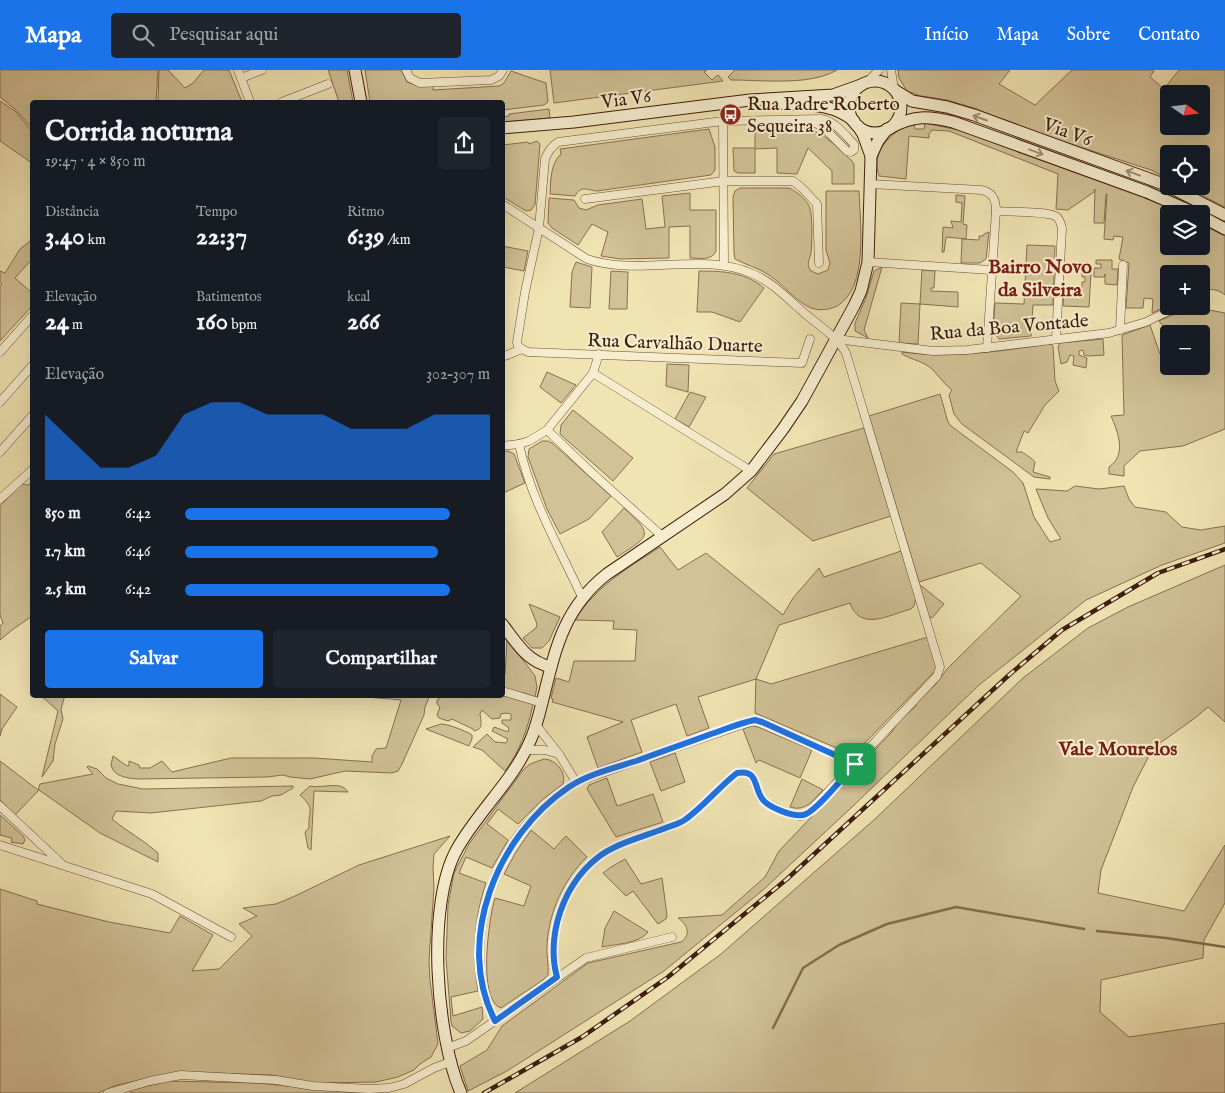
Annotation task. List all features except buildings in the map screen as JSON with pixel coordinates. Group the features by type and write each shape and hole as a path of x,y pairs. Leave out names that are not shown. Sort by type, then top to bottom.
{"main road":[{"path":"355,70 361,100"},
{"path":"460,1093 447,1048 439,973 441,902 451,861 458,847 526,750 536,725 550,667 567,621 582,596 607,574 726,494 751,471 802,401 861,291 868,262 871,156 863,134 850,112 850,99 854,92 864,83 881,81 895,90 900,100 901,108 898,118 878,141 871,156"},
{"name":"Via V6","path":"505,128 574,122 743,101 833,95 864,83"},
{"name":"Via V6","path":"895,90 912,101 947,107 974,115 1166,185 1225,215"},
{"name":"Via V6","path":"743,101 826,107 838,110 855,123"},
{"name":"Via V6","path":"889,128 904,120 917,117 953,122 1147,192 1177,205"},
{"name":"Via V6","path":"505,135 574,122"},
{"path":"855,123 864,130 871,132 879,132 889,128"},
{"path":"1210,221 1225,229"},
{"path":"505,628 531,659 541,665 550,667"}],"street":[{"path":"238,70 249,100"},
{"path":"241,78 262,70"},
{"path":"406,70 410,78 420,83 490,80 499,76 503,70"},
{"path":"864,83 879,70"},
{"path":"891,70 895,90"},
{"path":"287,100 328,84"},
{"path":"505,356 522,349 518,346 517,342 539,228 545,159 548,151 558,142 722,122 808,120 824,120 833,123 854,144 854,150 850,152 819,124 808,120"},
{"path":"722,122 724,265"},
{"path":"827,131 826,125 833,123"},
{"path":"585,199 724,181 787,180 798,184 817,204 819,263"},
{"path":"870,184 987,191 995,199 996,211 987,348"},
{"path":"505,206 587,259 607,264 724,265 752,274 765,280 820,328 836,339 846,353 940,667 937,676 808,813 802,816 790,814 764,802 749,774 737,773 685,820 600,854 576,881 559,916 553,952 557,977"},
{"path":"996,211 1052,215 1060,222 1062,228 1056,339"},
{"path":"868,262 991,270"},
{"path":"1120,330 1123,265"},
{"name":"Rua da Boa Vontade","path":"836,339 932,352 987,348 1097,335 1146,322 1160,315"},
{"path":"0,352 30,318"},
{"name":"Rua Carvalhão Duarte","path":"522,349 528,352 802,363 810,339"},
{"path":"505,446 519,444 539,436 547,430 593,373 599,354"},
{"path":"0,402 30,368"},
{"path":"593,373 751,471"},
{"path":"0,452 30,418"},
{"path":"547,430 662,536"},
{"path":"519,444 526,471 538,502 582,596"},
{"path":"0,499 30,472"},
{"path":"505,692 542,703"},
{"path":"495,1021 485,1000 480,952 482,928 494,880 514,842 529,822 549,802 576,782 755,720 855,764"},
{"path":"536,725 559,754 576,782"},
{"path":"526,750 545,750 559,754"},
{"path":"0,806 64,866"},
{"path":"0,845 152,894 231,937"},
{"path":"447,1048 466,1041 586,958 672,937"},
{"path":"108,1093 150,1081 181,1075 276,1080 313,1086 369,1089 389,1088 404,1084 450,1062"}],"shaded area":[{"path":"0,70 158,70 156,100 30,100 30,126 15,109 0,97"},
{"path":"159,70 168,70 185,88 193,83 204,70 229,70 241,100 158,100"},
{"path":"328,70 347,70 353,100 338,100"},
{"path":"365,70 401,70 407,82 419,86 433,85 433,90 499,86 504,83 511,71 546,83 548,102 544,105 505,110 505,100 370,100"},
{"path":"550,70 707,70 704,72 712,80 718,75 723,81 554,103"},
{"path":"734,70 837,70 814,78 771,81 731,80 728,77"},
{"path":"898,70 1010,70 999,84 1035,105 1072,70 1152,70 1154,71 1150,77 1160,86 1160,135 1210,135 1210,85 1167,85 1179,70 1225,70 1225,207 1201,195 1210,195 1210,145 1160,145 1160,174 1025,129 977,109 907,91 899,78"},
{"path":"0,101 15,111 30,129 30,162 0,141"},
{"path":"549,109 550,118 505,122 505,117 509,116 509,114"},
{"path":"914,123 915,129 924,129 925,123 962,131 1163,205 1160,205 1160,255 1210,255 1210,228 1225,236 1225,295 1219,291 1210,290 1210,265 1160,265 1160,309 1152,313 1153,299 1144,298 1143,308 1126,308 1129,263 1119,259 1123,237 1114,236 1113,240 1104,239 1107,194 1104,223 1094,223 1095,189 1094,192 1068,210 1056,209 1058,174 949,131 932,130 929,138 909,136 906,179 879,176 877,167 880,150 891,136"},
{"path":"798,126 821,135 851,160 854,164 854,184 832,184 832,171 808,148 797,174 777,173 777,148 755,149 755,173 738,173 734,171 733,148 755,148 755,127"},
{"path":"709,129 715,147 715,170 711,175 597,191 582,189 575,196 550,194 552,172 557,158 561,154 560,149"},
{"path":"537,141 540,144 535,205 531,210 526,211 505,198 505,145 528,142 529,144"},
{"path":"740,188 789,188 806,201 809,206 812,222 811,253 808,262 811,271 818,274 828,270 830,263 826,250 826,191 859,191 861,236 858,270 854,285 847,297 837,306 821,310 811,308 769,275 735,259 733,197 735,191"},
{"path":"690,193 690,210 716,210 716,251 709,258 690,258 690,226 669,227 669,258 620,259 601,256 608,232 592,224 578,245 552,228 548,223 549,198 574,200 579,208 586,210 598,205 642,199 646,229 665,227 662,196"},
{"path":"956,195 965,196 963,224 967,225 966,239 946,237 944,252 942,252 943,227 953,228 951,221 961,222 962,203 956,202"},
{"path":"989,232 986,259 980,263 961,263 962,239 979,240 979,236"},
{"path":"30,241 30,261 15,278 30,291 30,308 0,341 0,286 2,284 0,282 0,271 5,273 20,249"},
{"path":"1027,245 1055,246 1053,305 1033,305 1031,336 999,339 993,332 995,303 1024,304"},
{"path":"505,247 528,251 524,271 505,267"},
{"path":"1096,260 1112,260 1112,269 1118,269 1117,285 1105,284 1105,274 1104,277 1094,277 1094,268 1101,268 1101,264 1096,264"},
{"path":"576,262 592,267 590,308 570,307 572,272"},
{"path":"882,267 864,330 868,338 855,331 855,323 866,298 874,271"},
{"path":"922,270 935,271 934,288 931,288 931,291 958,292 958,307 920,304"},
{"path":"611,271 628,272 627,309 609,309"},
{"path":"699,271 717,271 741,276 764,288 740,322 712,312 697,312"},
{"path":"1082,272 1091,272 1089,307 1063,306 1064,287 1082,287 1085,277 1082,277"},
{"path":"901,303 920,304 918,344 899,343"},
{"path":"1210,310 1225,313 1225,429 1183,446 1140,451 1124,466 1124,476 1109,474 1109,467 1115,462 1119,450 1118,436 1111,416 1124,415 1122,335 1150,325 1160,354 1160,375 1210,375 1210,325 1162,325 1159,321 1172,315 1210,315"},
{"path":"1103,339 1104,355 1089,356 1084,355 1083,350 1079,351 1079,355 1087,358 1086,368 1073,365 1074,356 1070,355 1067,362 1061,364 1058,347 1060,343"},
{"path":"1050,344 1053,346 1055,381 1059,391 1045,405 1028,433 1024,431 1016,452 1022,452 1035,462 1033,472 1050,477 1050,479 1034,477 962,424 954,414 949,395 952,390 929,366 902,354 902,352 940,355 976,353"},
{"path":"667,364 689,365 688,392 666,386"},
{"path":"547,372 576,385 561,403 540,387"},
{"path":"690,392 706,397 689,427 675,419"},
{"path":"940,394 948,422 951,426 1013,472 1023,483 1034,517 1050,542 1061,539 1048,518 1036,489 1067,491 1075,486 1099,489 1124,486 1129,499 1135,507 1166,512 1182,527 1201,530 1225,526 1225,543 1162,565 1086,600 979,685 763,890 664,971 507,1071 468,1091 460,1066 487,1050 502,1026 588,963 681,942 686,936 687,929 678,918 722,915 765,877 779,851 891,733 899,721 916,706 916,703 936,684 947,669 1021,596 981,563 919,582 869,416"},
{"path":"573,410 633,458 613,481 560,434 561,425"},
{"path":"864,428 891,516 813,541 747,488 774,454"},
{"path":"542,441 552,443 611,496 589,519 560,534 547,509 528,457 529,449"},
{"path":"505,451 514,454 525,483 505,492"},
{"path":"21,484 30,484 30,617 0,640 0,626 3,623 0,615 0,506"},
{"path":"624,508 644,530 644,535 641,540 617,557 602,532"},
{"path":"660,547 678,570 706,553 783,615 793,598 819,568 824,577 901,551 916,597 914,606 911,609 876,619 861,617 855,612 850,603 779,625 756,679 698,697 709,728 687,736 676,704 631,720 642,752 598,768 587,737 623,722 552,702 553,699 551,698 556,678 569,682 574,661 635,661 637,630 613,629 614,621 575,620 583,608 603,587"},
{"path":"1225,565 1225,722 1208,707 1153,748 1133,787 1101,870 1098,893 1184,911 1225,845 1225,903 1204,940 1203,958 1101,980 1100,1012 1129,1037 1225,1023 1225,1093 515,1093 630,1021 721,954 875,819 1023,678 1088,628 1128,607"},
{"path":"919,584 944,604 932,618 929,617"},
{"path":"529,604 560,617 549,641 542,648 532,648 523,638 536,628 537,624"},
{"path":"928,637 937,669 855,753 846,752 755,713 756,679 771,684"},
{"path":"507,639 535,676 537,687 535,697 505,689"},
{"path":"0,694 17,707 2,729 0,736"},
{"path":"505,696 533,704 523,739 505,771 482,750 473,747 487,734 495,742 506,743 508,739 492,731 494,727 508,732 509,728 502,723 502,720 511,720 511,714 501,714 500,718 492,719 482,710 480,714 481,727 474,731 452,719 448,721 439,718 437,715 440,707 437,704 437,700 440,698 505,698"},
{"path":"43,698 64,698 61,709 63,719 55,744 53,761 42,777 58,711"},
{"path":"378,698 429,698 424,715 402,764 398,771 392,773 345,771 310,779 283,775 267,777 138,779 118,774 111,765 113,756 127,766 129,766 129,761 139,765 140,768 150,768 162,761 172,772 231,758 314,758 372,762 372,756 376,749 386,748 401,700"},
{"path":"441,724 457,728 472,735 469,746 426,729"},
{"path":"752,726 812,750 800,778 759,760 756,763 743,729"},
{"path":"675,753 685,782 661,791 650,762"},
{"path":"544,759 552,761 559,767 564,779 563,784 542,800 518,824 498,809 487,824 508,840 492,868 466,857 459,873 486,883 475,937 478,991 451,997 453,1016 482,1007 483,1019 470,1031 461,1033 452,1026 451,1022 446,958 448,905 454,873 469,844 524,769 530,764"},
{"path":"0,761 38,790 40,784 93,774 88,766 97,769 106,778 118,784 143,789 293,786 293,788 281,795 272,796 261,801 151,813 116,811 112,819 158,853 158,862 100,833 39,790 15,815 0,800"},
{"path":"607,778 617,806 653,794 663,822 616,837 587,789 589,785"},
{"path":"802,779 823,790 805,806 800,808 790,807"},
{"path":"310,786 341,786 348,792 314,791 311,850 308,848 305,832 309,828 310,807 300,795"},
{"path":"0,815 23,836 25,840 23,844 11,842 12,838 0,835"},
{"path":"531,830 554,849 566,836 587,857 571,875 554,908 548,932 548,975 501,1008 494,1002 489,991 487,958 490,922 495,898 524,906 531,886 504,874"},
{"path":"450,836 434,854 433,868 434,888 429,960 438,1044 431,1057 414,1070 398,1077 376,1082 319,1083 272,1075 182,1072 117,1085 98,1093 0,1093 0,889 37,901 37,904 109,922 170,933 180,916 213,935 192,971 219,969 252,936 239,924 257,916 243,908 276,904 359,865"},
{"path":"625,859 641,884 662,878 667,915 666,919 658,924 633,891 626,896 603,873"},
{"path":"614,911 648,932 633,941 602,947 605,928"},
{"path":"169,1081 257,1083 357,1093 131,1093 130,1090"}],"waterway":[{"path":"773,1028 803,968 839,945 887,924 956,907 1084,929"},
{"path":"1097,931 1166,938 1225,947"}],"railway":[{"path":"484,1093 582,1037 668,977 787,879 1009,675 1062,630 1158,573 1225,549"}],"place":[{"name":"Rua Padre Roberto Sequeira 38","path":"731,114"}],"district":[{"name":"Bairro Novo da Silveira","path":"1040,278"},
{"name":"Vale Mourelos","path":"1118,748"}],"route":[{"path":"755,720 855,764 816,806 802,816 795,816 764,802 756,783 749,774 737,773 685,820 600,854 576,881 559,916 553,952 557,977 495,1021 485,1000 481,974 480,952 486,905 494,880 514,842 543,807 567,788 576,782 755,720"}]}
